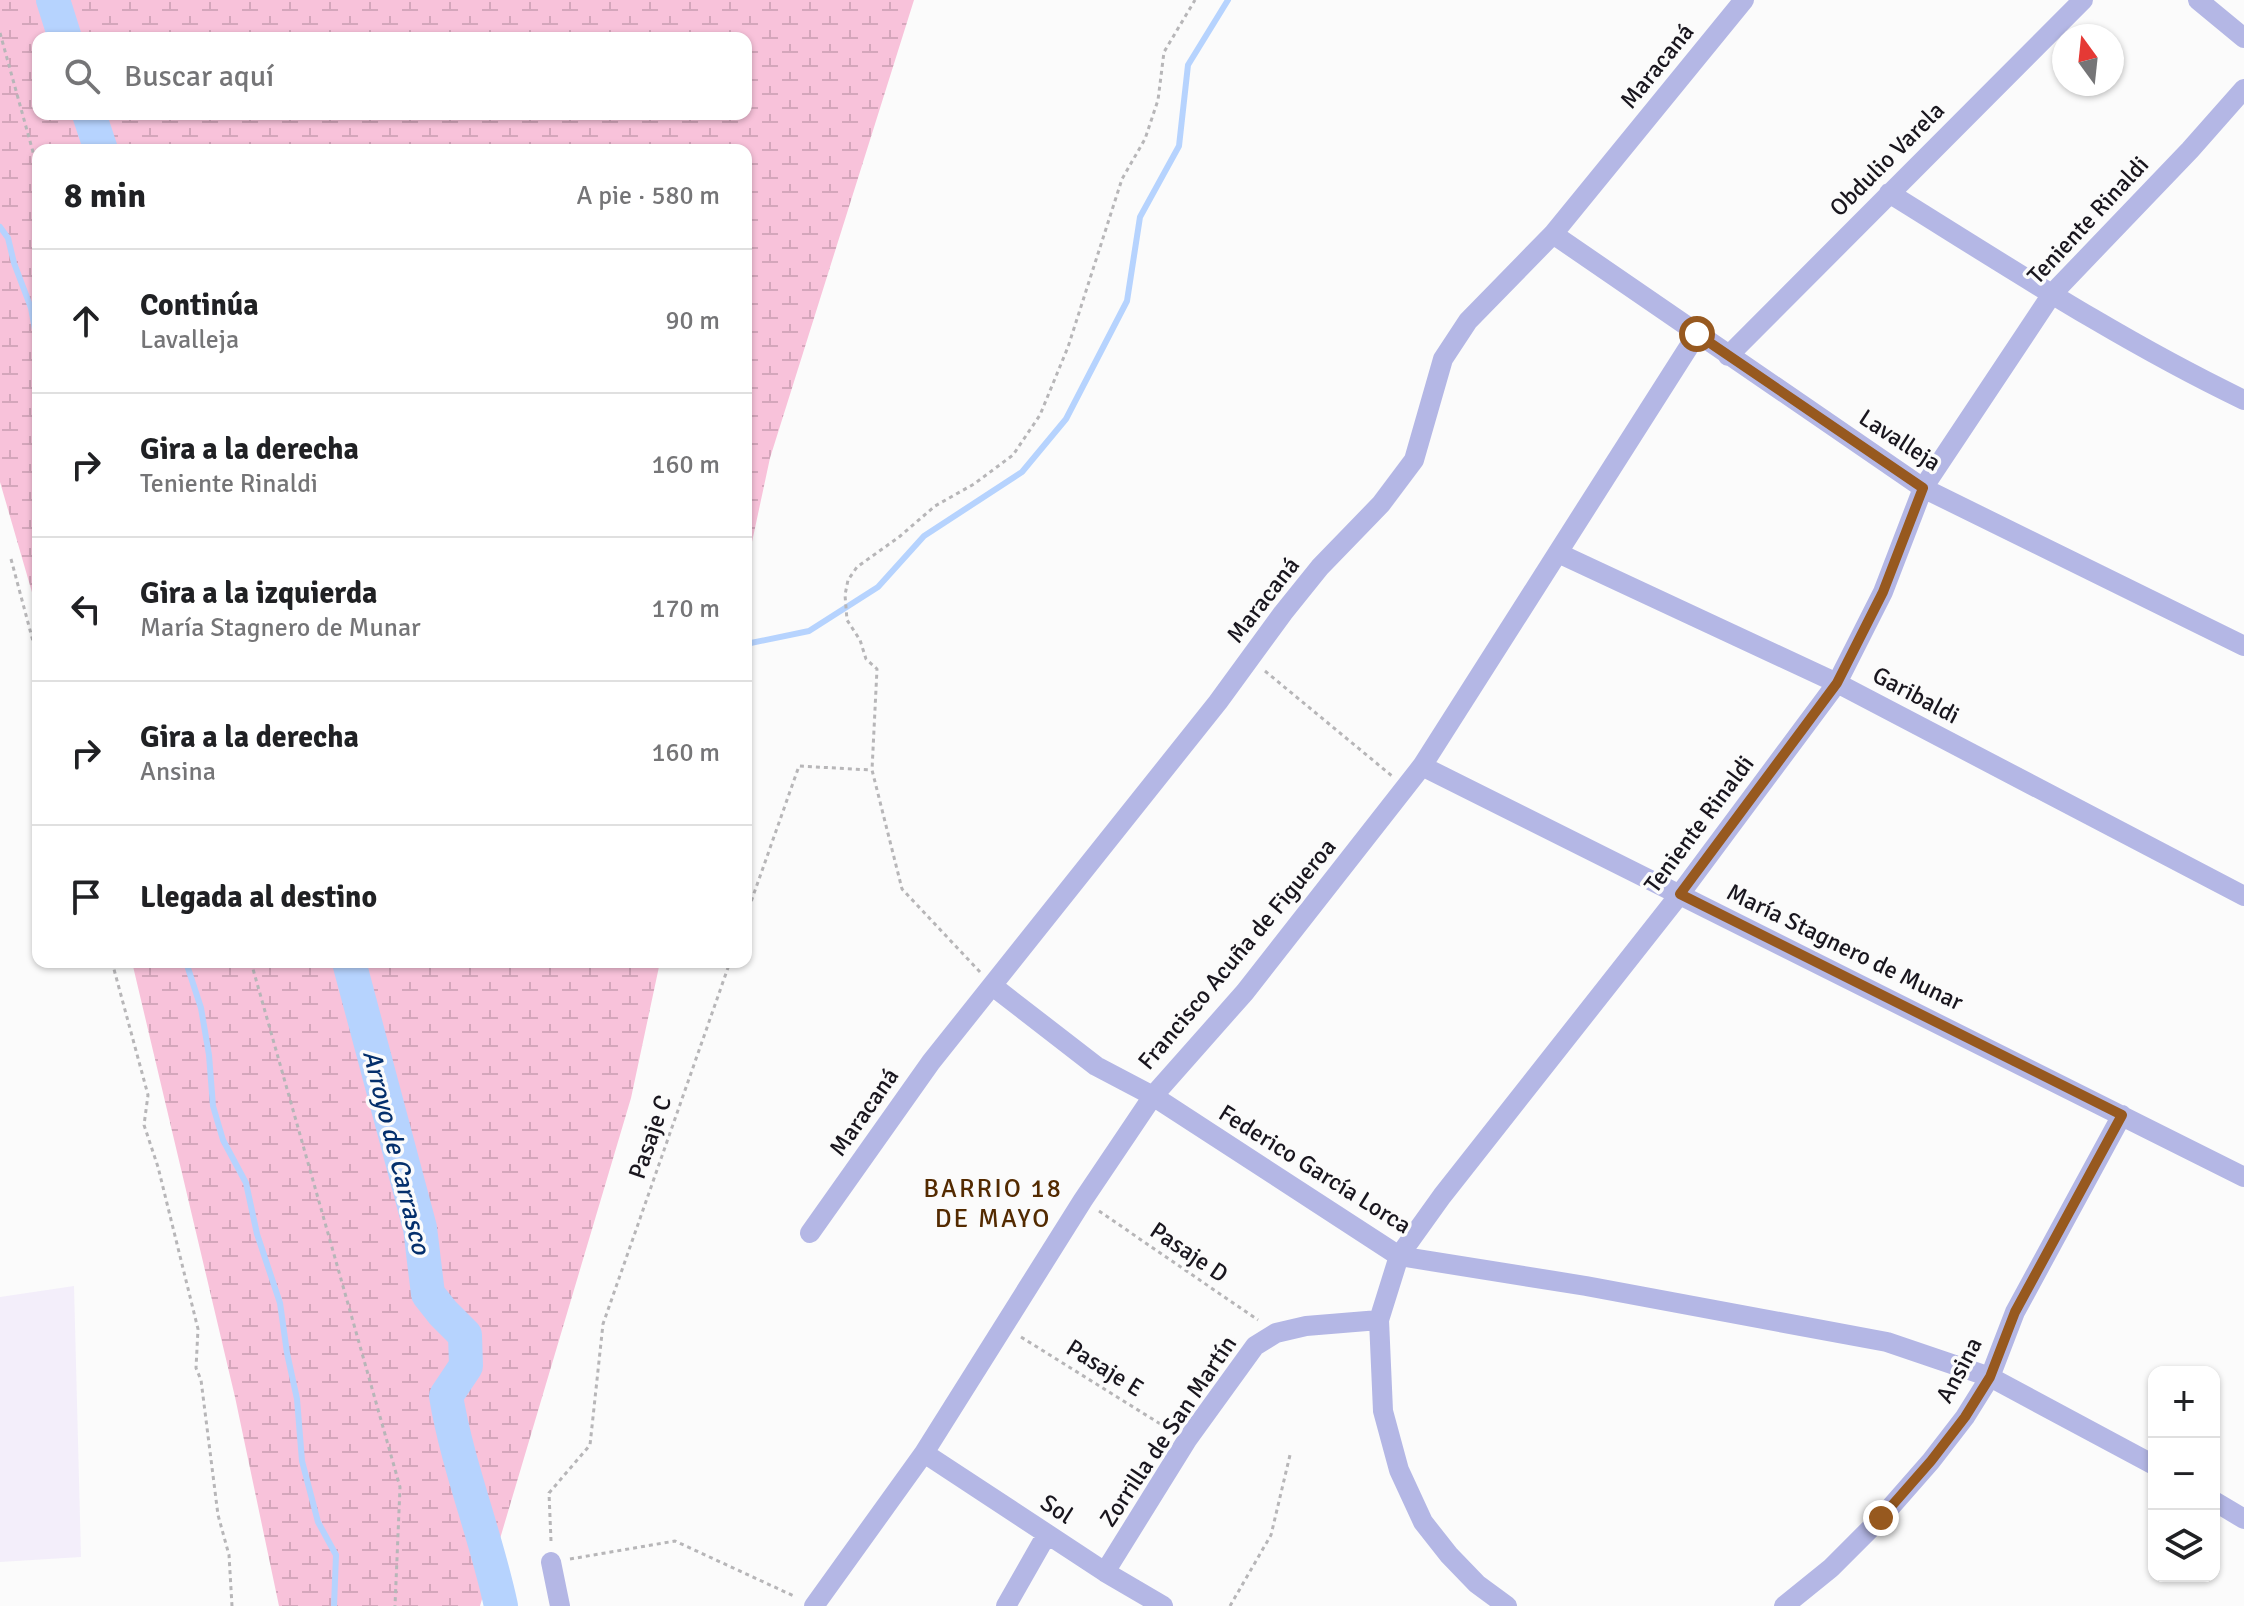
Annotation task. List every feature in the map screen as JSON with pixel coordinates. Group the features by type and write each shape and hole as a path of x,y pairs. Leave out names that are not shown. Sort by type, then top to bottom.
{"street":[{"name":"Maracaná","path":"810,1233 931,1062 994,987 1292,601 1381,504 1414,460 1443,359 1468,321 1553,234 1744,0"},
{"name":"Obdulio Varela","path":"1728,356 2083,0"},
{"path":"2198,0 2244,38"},
{"name":"Teniente Rinaldi","path":"1507,1606 1477,1584 1449,1555 1423,1522 1399,1470 1383,1411 1379,1320 1399,1256 1442,1196 1680,894 1837,683 1883,592 1923,488 2052,294 2244,89"},
{"path":"1889,193 2052,294 2244,400"},
{"name":"Lavalleja","path":"1553,234 1923,488 2244,646"},
{"name":"Francisco Acuña de Figueroa","path":"807,1603 924,1453 1083,1200 1153,1096 1245,992 1422,766 1697,334"},
{"name":"Garibaldi","path":"1558,553 1837,683 2244,896"},
{"name":"María Stagnero de Munar","path":"1422,766 2244,1177"},
{"name":"Federico García Lorca","path":"994,987 1096,1066 1153,1096 1399,1256 1586,1286 1887,1342 1990,1377 2148,1462"},
{"name":"Ansina","path":"1784,1606 1831,1568 1881,1518 1965,1417 1990,1377 2015,1312 2122,1115"},
{"name":"Zorrilla de San Martín","path":"1105,1572 1187,1440 1255,1346 1276,1333 1306,1326 1379,1320"},
{"name":"Sol","path":"924,1453 1105,1572 1163,1606"},
{"path":"2220,1505 2244,1519"},
{"path":"1006,1606 1047,1534"},
{"path":"551,1562 560,1606"}],"path":[{"path":"994,987 902,889 872,770 877,669 866,659 860,640 847,620 845,595 848,580 857,567 935,506 974,484 1013,455 1040,415 1068,347 1122,179 1145,139 1158,100 1164,52 1195,0"},
{"path":"0,33 32,148"},
{"path":"11,559 32,638"},
{"path":"1250,658 1405,787"},
{"path":"752,899 799,766 872,770"},
{"path":"114,968 148,1095 144,1125 158,1167 198,1329 196,1368 201,1380 218,1515 229,1555 232,1606"},
{"path":"253,968 400,1487 395,1606"},
{"name":"Pasaje C","path":"551,1562 549,1493 590,1445 603,1324 728,968"},
{"name":"Pasaje D","path":"1083,1200 1276,1333"},
{"name":"Pasaje E","path":"1004,1326 1187,1440"},
{"path":"1230,1606 1271,1535 1290,1455"},
{"path":"551,1562 675,1541 807,1603"}],"shaded area":[{"path":"74,1286 81,1557 0,1562 0,1297"}],"green space":[{"path":"0,0 914,0 770,458 752,542 752,144 32,144 32,592 0,482"},
{"path":"133,968 659,968 631,1098 480,1606 279,1606 235,1397"}],"waterway":[{"name":"Arroyo de Carrasco","path":"53,0 63,32"},
{"path":"752,643 809,631 878,587 924,536 1022,472 1066,419 1127,301 1140,217 1179,146 1188,65 1228,0"},
{"name":"Arroyo de Carrasco","path":"91,120 99,144"},
{"path":"0,227 8,238 32,313"},
{"path":"188,968 201,1008 213,1106 223,1140 246,1183 257,1234 280,1303 297,1399 302,1461 318,1522 336,1555 334,1606"},
{"name":"Arroyo de Carrasco","path":"351,968 420,1228 428,1294 465,1335 466,1366 446,1396 501,1606"}],"district":[{"name":"BARRIO 18 DE MAYO","path":"993,1203"}],"route":[{"path":"1697,334 1923,488 1883,592 1837,683 1680,894 2122,1115 2015,1312 1990,1377 1965,1417 1931,1461 1881,1518"}]}
